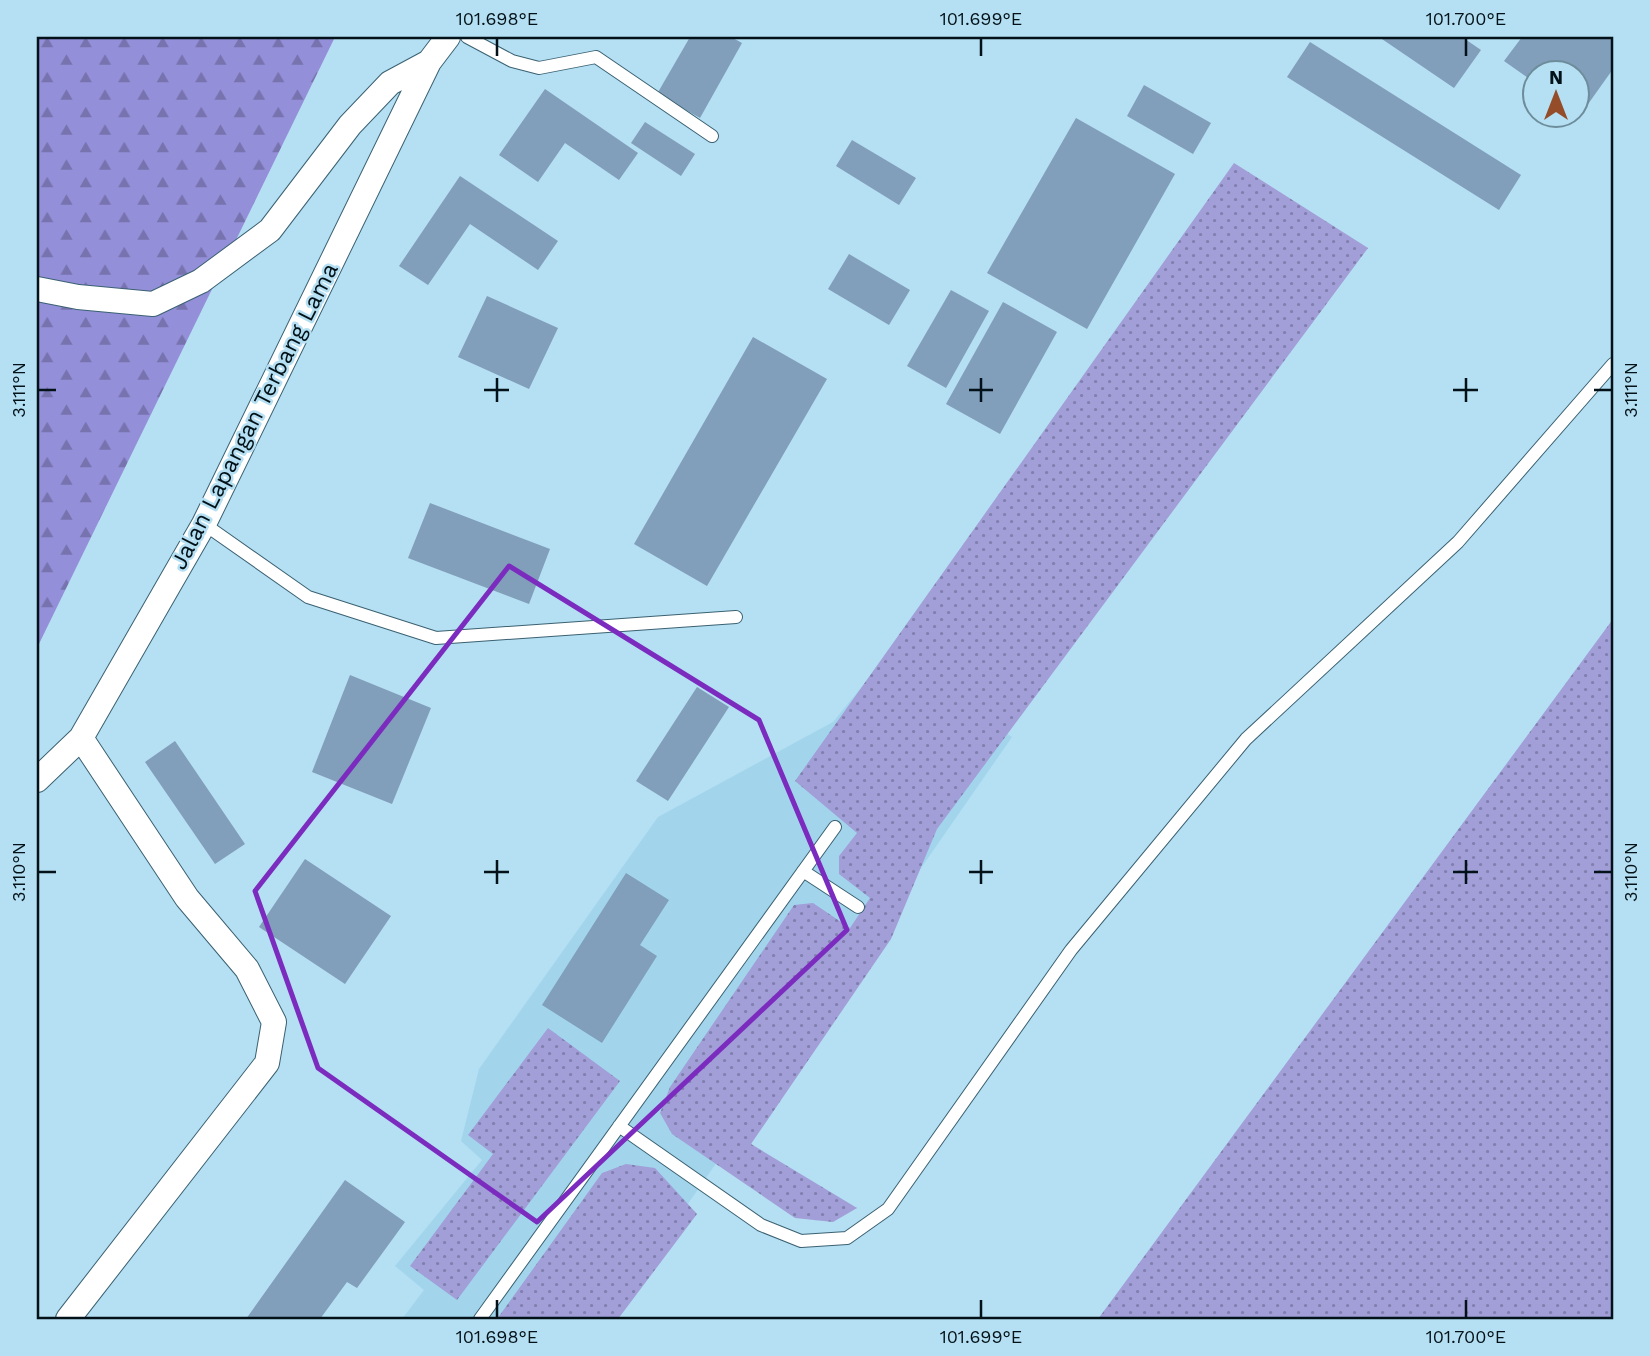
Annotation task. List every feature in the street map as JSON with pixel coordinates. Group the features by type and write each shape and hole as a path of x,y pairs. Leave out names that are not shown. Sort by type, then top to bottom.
{"street":[{"name":"Jalan Lapangan Terbang Lama","path":"37,780 81,738 204,524 429,62 449,37"},
{"path":"37,289 153,304 201,281 270,230 350,125 390,83 429,62"},
{"path":"68,1319 267,1063 274,1022 247,969 187,898 81,738"}],"lane":[{"path":"467,37 512,61 539,68 596,57 712,136"},
{"path":"619,1126 761,1225 801,1241 847,1238 888,1209 1071,950 1246,739 1458,542 1613,364"},
{"path":"204,524 308,597 436,638 736,617"},
{"path":"480,1319 835,827"},
{"path":"803,871 858,907"}],"highlighted area":[{"path":"509,566 759,720 847,930 537,1222 318,1068 255,891"}],"shaded area":[{"path":"1234,163 1368,248 937,829 891,939 751,1144 857,1208 833,1222 795,1218 672,1134 660,1113 670,1087 794,905 813,903 850,928 870,898 839,874 839,856 857,833 795,781"},
{"path":"1613,619 1613,1319 1098,1319"},
{"path":"887,656 1012,737 608,1319 402,1319 424,1290 395,1266 482,1160 461,1141 479,1069 658,817 833,722"},
{"path":"548,1028 620,1081 457,1300 410,1266 493,1154 468,1135"},
{"path":"626,1164 655,1168 697,1214 618,1319 497,1319 602,1173"}],"green space":[{"path":"37,37 335,37 37,648"}],"building":[{"path":"690,37 731,37 742,43 700,118 657,94"},
{"path":"1379,37 1462,37 1481,50 1454,88"},
{"path":"1522,37 1613,37 1613,69 1590,101 1590,60 1520,60 1520,72 1504,61"},
{"path":"1310,42 1521,175 1499,210 1287,77"},
{"path":"1144,85 1211,123 1193,154 1127,116"},
{"path":"545,89 638,153 619,180 565,143 538,182 499,155"},
{"path":"1076,118 1175,174 1087,329 987,273"},
{"path":"645,122 695,154 681,176 631,143"},
{"path":"852,140 916,178 899,205 836,166"},
{"path":"460,176 558,241 538,270 470,224 428,285 399,266"},
{"path":"849,254 910,290 889,325 828,289"},
{"path":"951,290 989,311 946,388 907,366"},
{"path":"487,296 558,328 529,389 458,357"},
{"path":"1003,302 1057,332 1000,434 946,404"},
{"path":"753,337 827,379 707,586 634,544"},
{"path":"430,503 550,549 529,604 408,558"},
{"path":"350,675 431,708 392,804 312,772"},
{"path":"697,687 729,707 668,801 636,781"},
{"path":"175,741 245,844 215,864 145,762"},
{"path":"305,859 391,916 345,984 259,927"},
{"path":"626,873 669,900 640,945 657,956 602,1043 542,1005"},
{"path":"345,1180 405,1222 357,1288 347,1282 320,1319 246,1319"}]}
